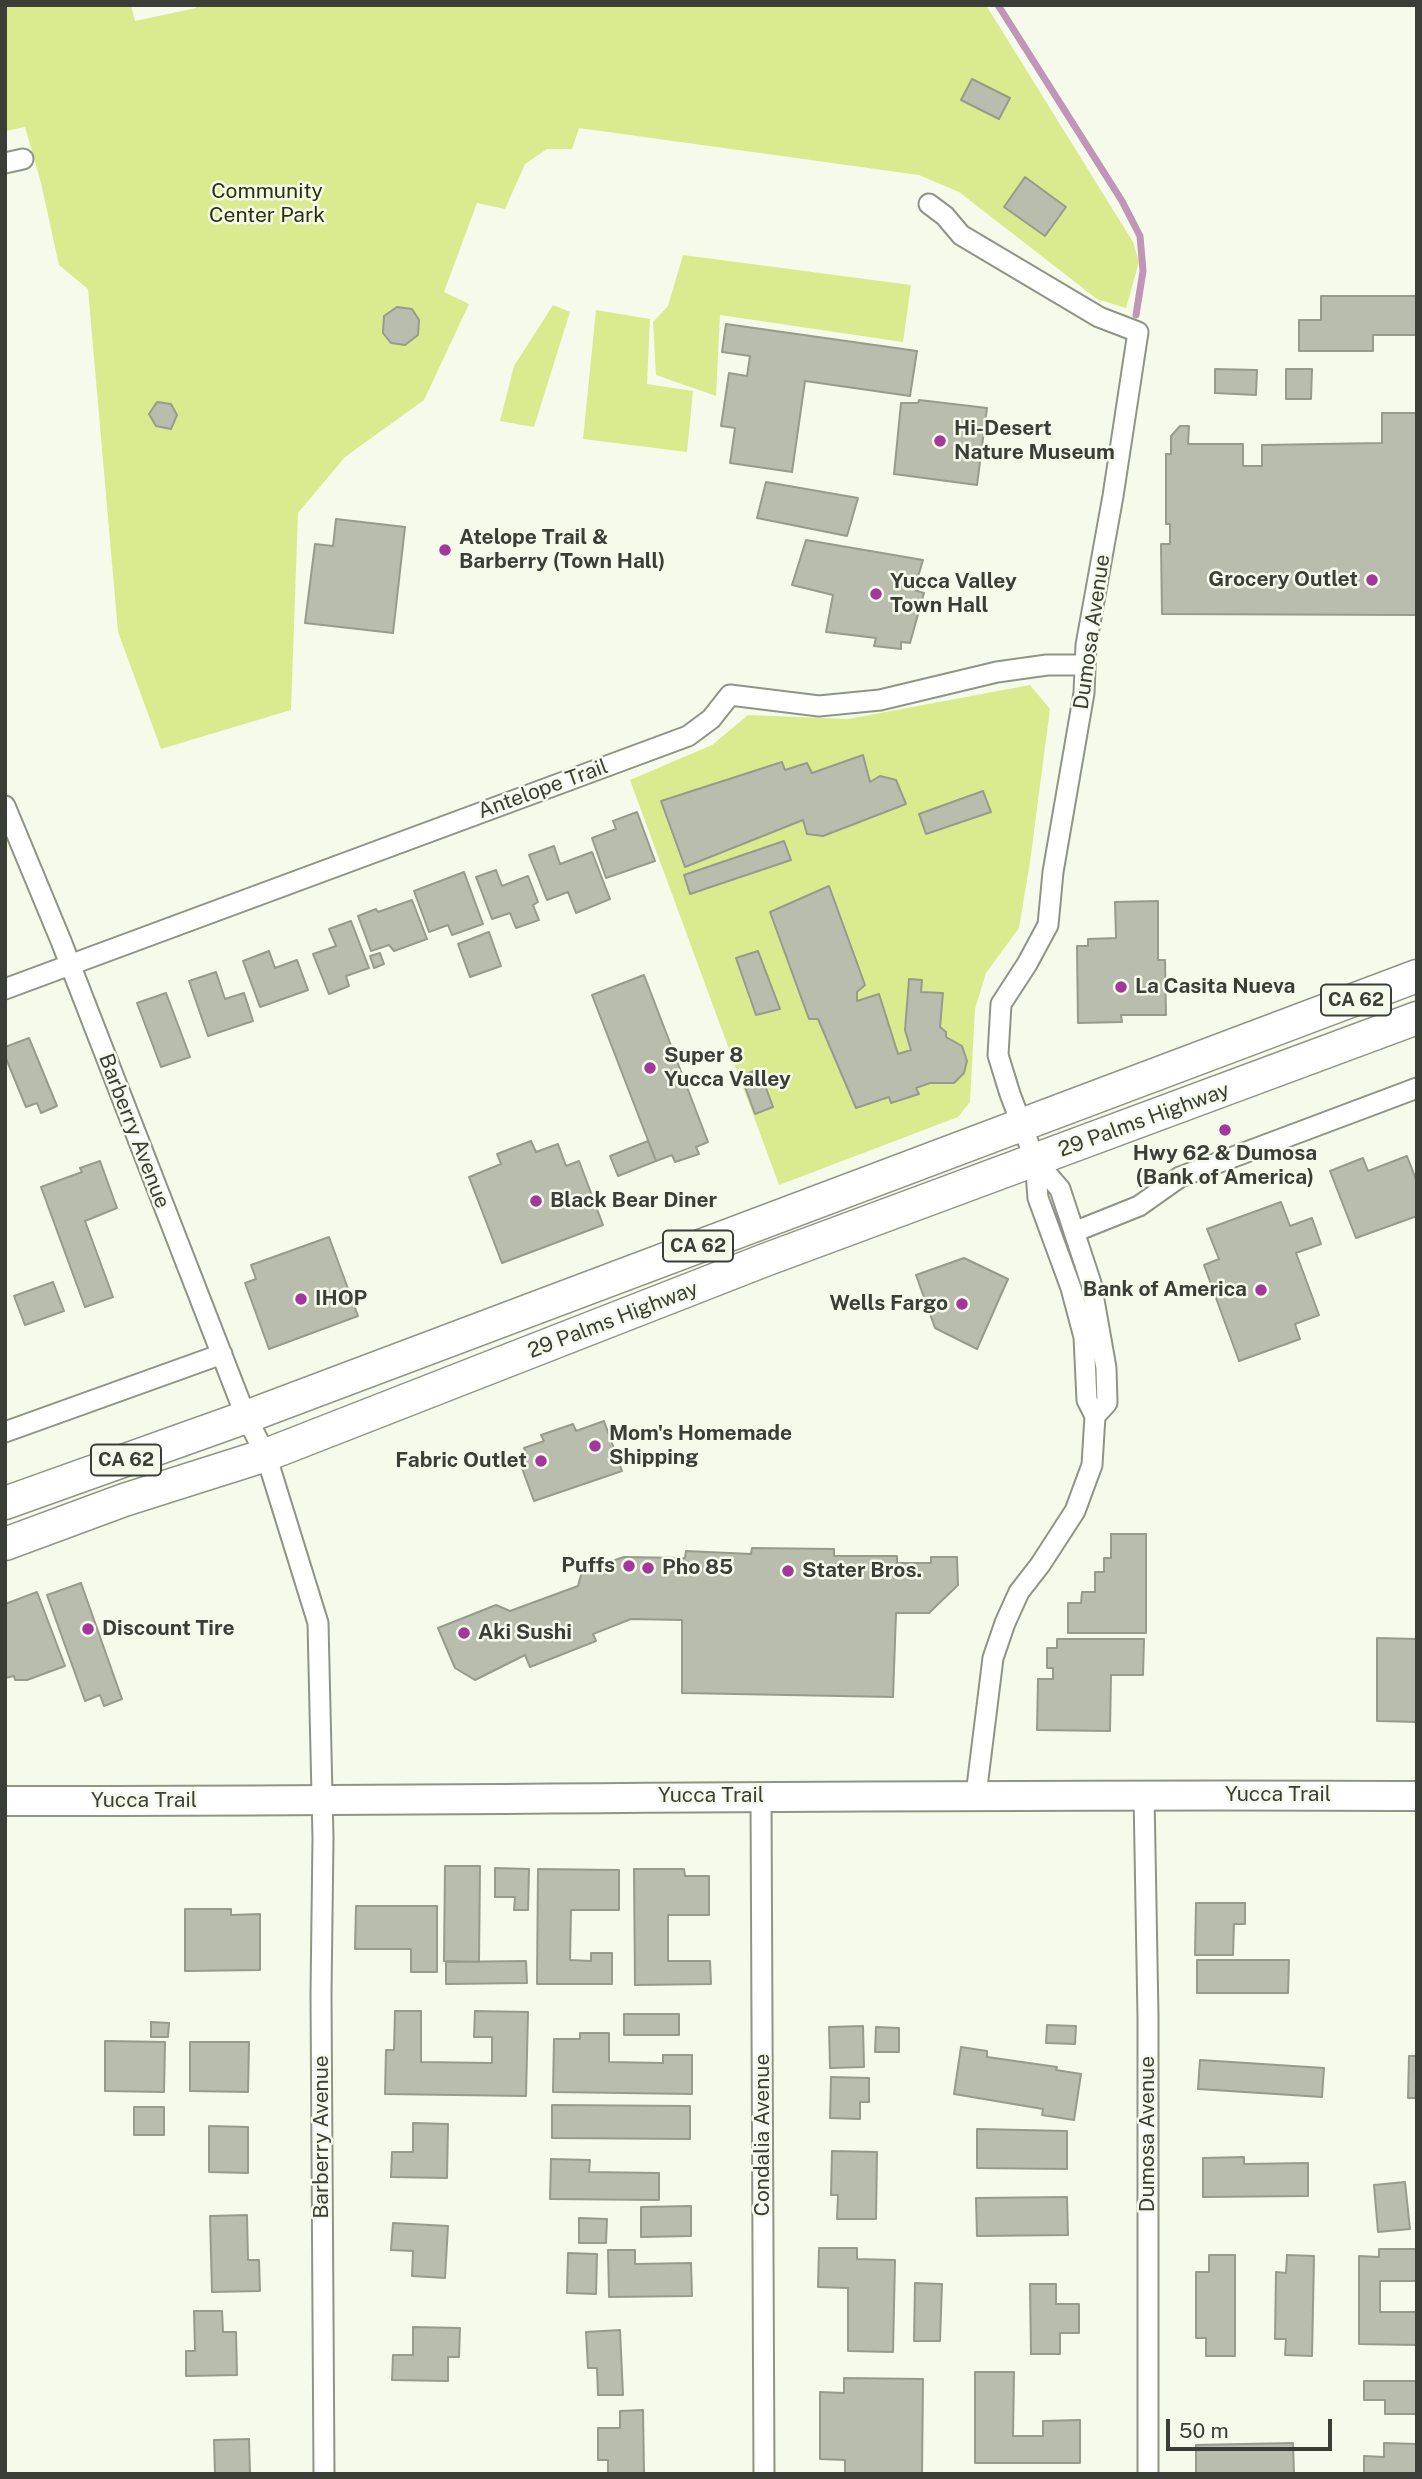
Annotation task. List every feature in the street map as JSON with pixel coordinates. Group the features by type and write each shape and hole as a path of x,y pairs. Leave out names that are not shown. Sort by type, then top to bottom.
{"main road":[{"name":"29 Palms Highway","path":"5,1503 246,1417 1417,976"},
{"name":"29 Palms Highway","path":"5,1544 124,1500 266,1455 765,1260 1417,1018"}],"street":[{"name":"Dumosa Avenue","path":"929,204 945,216 961,235 1098,317 1138,332 1113,496 1086,645 1084,694 1053,873 1048,925 1001,1004 998,1055 1035,1160 1038,1198 1072,1287 1084,1337 1087,1400 1096,1416 1092,1465 1076,1511 1019,1592 1005,1623 993,1658 976,1795"},
{"name":"Antelope Trail","path":"5,989 688,736 711,719 730,695 819,706 880,700 997,672 1047,665 1085,665"},
{"name":"Barberry Avenue","path":"5,806 246,1417 266,1455 318,1623 324,2474"},
{"path":"1074,1232 1139,1206 1180,1177 1417,1088"},
{"name":"Dumosa Avenue","path":"1035,1160 1060,1189 1091,1283 1106,1368 1107,1403 1096,1416"},
{"path":"5,1432 222,1354"},
{"name":"Dumosa Avenue","path":"1144,1794 1148,2017 1148,2474"},
{"name":"Yucca Trail","path":"5,1801 1144,1794 1417,1796"},
{"name":"Condalia Avenue","path":"761,1796 764,2474"}],"green space":[{"name":"Community Center Park","path":"5,5 131,5 135,21 196,8 196,5 986,5 1133,242 1139,262 1126,308 1097,299 959,192 919,175 579,128 572,149 547,149 525,164 505,209 477,203 444,292 469,304 424,400 345,457 298,513 291,710 161,749 118,632 88,289 59,265 41,183 25,127 5,131"},
{"path":"683,255 911,285 903,342 720,315 716,396 656,375 653,322 668,306"},
{"path":"553,305 570,312 534,427 500,421 514,366"},
{"path":"596,310 650,319 647,384 693,391 687,452 583,439"},
{"path":"1030,685 1050,709 1030,862 1019,928 986,973 975,1009 970,1102 958,1117 779,1185 630,780 712,745 748,715 848,719"}],"building":[{"path":"972,79 1010,98 999,119 961,100"},
{"path":"1025,177 1066,207 1045,236 1004,207"},
{"path":"1321,296 1417,296 1417,335 1373,335 1373,351 1299,351 1299,320 1321,320"},
{"path":"397,307 412,309 419,320 418,335 405,345 391,343 383,333 384,316"},
{"path":"726,324 917,351 910,396 805,381 792,472 730,463 735,428 721,426 729,373 747,376 750,356 722,352"},
{"path":"1215,369 1257,370 1256,395 1215,393"},
{"path":"1286,369 1312,369 1311,399 1286,399"},
{"name":"Hi-Desert Nature Museum","path":"919,400 987,408 977,485 894,474 901,403 918,403"},
{"path":"157,402 171,404 177,415 171,429 156,426 149,414"},
{"path":"1382,413 1417,413 1417,615 1162,614 1161,544 1170,544 1170,524 1166,524 1166,454 1171,454 1171,436 1180,426 1189,426 1188,444 1243,444 1243,466 1262,466 1262,445 1382,443"},
{"path":"766,482 858,498 847,536 757,518"},
{"path":"336,519 405,527 393,633 305,623 315,544 333,546"},
{"name":"Yucca Valley Town Hall","path":"806,540 923,560 914,590 924,593 910,643 901,642 901,649 874,646 876,638 826,632 833,595 792,585"},
{"path":"863,755 870,782 880,776 896,780 906,804 823,836 807,834 803,820 685,867 661,801 782,762 785,770 807,763 812,773"},
{"path":"983,791 991,812 926,834 919,814"},
{"path":"637,812 655,861 606,878 592,838 616,829 613,821"},
{"path":"784,841 791,860 690,894 684,875"},
{"path":"554,846 560,864 592,852 610,899 576,913 568,892 547,900 529,855"},
{"path":"496,870 502,886 528,876 538,902 533,905 539,920 516,928 510,913 492,919 476,877"},
{"path":"464,872 483,924 452,935 448,925 429,932 414,891"},
{"path":"829,886 865,985 857,992 857,1001 879,994 898,1054 911,1050 905,1030 909,979 922,980 921,992 943,993 940,1027 946,1032 946,1037 962,1046 967,1061 964,1073 954,1083 930,1083 916,1088 919,1094 891,1103 889,1097 856,1108 818,1019 809,1019 770,912"},
{"path":"412,900 427,939 394,951 389,945 371,951 358,916"},
{"name":"La Casita Nueva","path":"1158,901 1158,960 1165,960 1166,1015 1121,1015 1122,1022 1078,1023 1077,946 1088,946 1088,939 1116,938 1115,902"},
{"path":"351,921 369,968 346,976 349,986 329,994 313,954 336,946 329,929"},
{"path":"489,932 501,966 470,977 458,944"},
{"path":"269,951 275,968 297,960 308,990 260,1007 243,961"},
{"path":"758,951 780,1009 756,1015 736,958"},
{"path":"380,953 384,964 374,968 370,956"},
{"path":"216,972 225,999 244,993 253,1021 208,1036 189,981"},
{"name":"Super 8 Yucca Valley","path":"644,975 708,1142 696,1147 699,1154 675,1162 672,1155 656,1161 592,995"},
{"path":"166,993 190,1057 161,1067 137,1003"},
{"path":"29,1038 57,1106 41,1113 37,1103 26,1107 5,1056 5,1047"},
{"path":"759,1069 773,1107 755,1114 741,1076"},
{"name":"Black Bear Diner","path":"531,1141 536,1152 558,1144 566,1166 579,1161 603,1225 502,1263 469,1177 501,1164 497,1154"},
{"path":"648,1141 656,1161 618,1176 610,1156"},
{"path":"1407,1156 1417,1182 1417,1216 1356,1238 1330,1171 1363,1158 1368,1171"},
{"path":"100,1161 117,1208 85,1221 113,1297 85,1307 41,1187 82,1172 80,1168"},
{"name":"Bank of America","path":"1281,1202 1290,1226 1312,1218 1321,1244 1296,1253 1319,1315 1295,1324 1300,1339 1239,1361 1204,1265 1219,1259 1207,1229"},
{"name":"IHOP","path":"329,1237 358,1316 269,1349 245,1283 256,1279 251,1265"},
{"name":"Wells Fargo","path":"964,1258 1008,1279 977,1349 935,1328 916,1275"},
{"path":"53,1282 64,1311 25,1325 14,1296"},
{"path":"604,1421 622,1471 534,1501 519,1460 527,1457 524,1448 544,1441 541,1435 573,1424 576,1431"},
{"path":"1111,1534 1146,1534 1146,1633 1068,1633 1068,1603 1081,1603 1082,1592 1095,1592 1095,1572 1104,1572 1104,1558 1111,1558"},
{"path":"752,1548 834,1549 834,1556 897,1556 897,1563 931,1563 931,1557 957,1557 958,1585 929,1613 896,1613 893,1697 682,1693 682,1620 631,1619 593,1634 596,1641 530,1667 525,1655 475,1680 455,1668 438,1628 496,1605 510,1611 578,1586 582,1571 624,1557 685,1558 686,1551 751,1554"},
{"path":"81,1583 122,1699 104,1706 100,1695 85,1701 47,1595"},
{"path":"37,1592 65,1666 27,1680 15,1680 14,1676 5,1678 5,1604"},
{"path":"1377,1638 1417,1639 1417,1722 1377,1721"},
{"path":"1057,1639 1144,1639 1143,1675 1111,1675 1110,1731 1037,1730 1038,1679 1053,1679 1053,1668 1047,1668 1047,1648 1057,1648"},
{"path":"445,1866 480,1866 479,1962 444,1961"},
{"path":"495,1868 529,1869 528,1910 514,1910 515,1897 495,1897"},
{"path":"538,1869 619,1870 619,1910 571,1910 570,1960 591,1961 591,1953 612,1953 612,1984 537,1984"},
{"path":"634,1869 684,1869 685,1876 709,1876 709,1915 668,1915 668,1961 710,1961 711,1984 635,1985"},
{"path":"1196,1903 1245,1903 1245,1924 1234,1924 1233,1955 1195,1955"},
{"path":"356,1906 437,1906 437,1972 411,1972 411,1949 355,1949"},
{"path":"185,1909 231,1909 231,1915 260,1914 260,1970 185,1971"},
{"path":"1197,1960 1289,1960 1288,1993 1197,1993"},
{"path":"526,1961 527,1983 446,1984 446,1962"},
{"path":"395,2011 421,2011 421,2062 492,2063 492,2037 474,2037 475,2011 528,2012 526,2096 385,2094 386,2050 394,2050"},
{"path":"624,2014 679,2014 679,2035 624,2035"},
{"path":"151,2022 169,2023 168,2037 151,2037"},
{"path":"1047,2025 1076,2026 1075,2044 1046,2043"},
{"path":"863,2026 864,2067 830,2068 829,2027"},
{"path":"876,2027 899,2028 899,2052 875,2052"},
{"path":"580,2033 609,2033 609,2062 663,2063 663,2055 692,2055 692,2094 553,2092 554,2039 580,2039"},
{"path":"105,2041 165,2042 164,2092 105,2091"},
{"path":"190,2042 249,2042 248,2092 190,2091"},
{"path":"961,2047 987,2051 987,2057 1057,2067 1056,2070 1081,2074 1074,2120 1042,2115 1043,2109 954,2094"},
{"path":"1409,2056 1417,2056 1417,2098 1408,2098"},
{"path":"1200,2060 1324,2068 1322,2097 1198,2089"},
{"path":"831,2077 869,2078 869,2102 860,2102 860,2119 830,2118"},
{"path":"552,2105 690,2106 690,2139 552,2138"},
{"path":"134,2107 164,2107 164,2135 134,2135"},
{"path":"413,2123 448,2124 447,2178 391,2177 392,2152 413,2152"},
{"path":"209,2126 248,2127 248,2173 209,2172"},
{"path":"977,2129 1067,2131 1067,2169 977,2168"},
{"path":"832,2151 877,2152 876,2219 837,2219 838,2195 831,2195"},
{"path":"1244,2157 1244,2164 1308,2163 1308,2196 1203,2197 1203,2158"},
{"path":"551,2159 590,2160 589,2172 659,2173 659,2200 550,2199"},
{"path":"1405,2182 1410,2229 1378,2232 1374,2185"},
{"path":"1067,2197 1068,2235 977,2236 976,2198"},
{"path":"691,2206 691,2236 641,2237 641,2207"},
{"path":"247,2215 248,2260 259,2260 260,2291 212,2292 210,2216"},
{"path":"579,2218 607,2219 606,2243 579,2243"},
{"path":"393,2223 448,2226 445,2278 412,2276 413,2251 391,2250"},
{"path":"819,2248 857,2248 857,2259 895,2260 893,2352 848,2351 848,2288 818,2287"},
{"path":"1379,2249 1417,2249 1417,2281 1380,2281 1380,2312 1417,2312 1417,2345 1359,2344 1359,2256 1379,2257"},
{"path":"608,2250 635,2250 635,2264 691,2263 692,2296 609,2297"},
{"path":"568,2253 597,2254 596,2294 567,2293"},
{"path":"1209,2255 1235,2255 1235,2356 1206,2356 1206,2338 1196,2338 1196,2272 1209,2272"},
{"path":"1287,2255 1314,2256 1312,2356 1285,2355 1286,2339 1275,2339 1276,2272 1286,2273"},
{"path":"915,2283 942,2284 940,2341 914,2341"},
{"path":"1030,2284 1056,2284 1056,2304 1079,2304 1079,2333 1060,2333 1060,2354 1031,2354"},
{"path":"194,2311 222,2311 223,2332 236,2332 237,2375 186,2376 186,2351 195,2351"},
{"path":"413,2327 460,2328 459,2357 448,2357 448,2381 392,2380 393,2355 413,2355"},
{"path":"620,2330 623,2395 598,2395 597,2368 588,2368 586,2332"},
{"path":"975,2372 1014,2372 1013,2436 1043,2436 1043,2421 1080,2420 1080,2463 975,2463"},
{"path":"844,2378 923,2379 922,2474 845,2473 845,2460 820,2459 820,2392 844,2393"},
{"path":"1364,2381 1417,2381 1417,2414 1385,2414 1385,2400 1364,2400"},
{"path":"643,2410 644,2474 608,2474 608,2460 598,2460 598,2428 620,2428 620,2411"},
{"path":"249,2439 250,2474 215,2474 214,2440"},
{"path":"1293,2443 1294,2474 1196,2474 1196,2445"},
{"path":"1384,2443 1417,2444 1417,2474 1364,2474 1364,2456 1384,2457"}],"waterway":[{"path":"998,5 1122,201 1140,236 1143,271 1136,315"}],"place":[{"name":"Hi-Desert Nature Museum","path":"940,441"},
{"name":"Atelope Trail & Barberry (Town Hall)","path":"445,550"},
{"name":"Grocery Outlet","path":"1372,580"},
{"name":"Yucca Valley Town Hall","path":"876,594"},
{"name":"La Casita Nueva","path":"1121,987"},
{"name":"Super 8 Yucca Valley","path":"650,1068"},
{"name":"Hwy 62 & Dumosa (Bank of America)","path":"1225,1130"},
{"name":"Black Bear Diner","path":"536,1201"},
{"name":"Bank of America","path":"1261,1290"},
{"name":"IHOP","path":"301,1299"},
{"name":"Wells Fargo","path":"962,1304"},
{"name":"Mom's Homemade Shipping","path":"595,1446"},
{"name":"Fabric Outlet","path":"541,1461"},
{"name":"Puffs","path":"629,1566"},
{"name":"Pho 85","path":"648,1568"},
{"name":"Stater Bros.","path":"788,1571"},
{"name":"Discount Tire","path":"88,1629"},
{"name":"Aki Sushi","path":"464,1633"}]}
